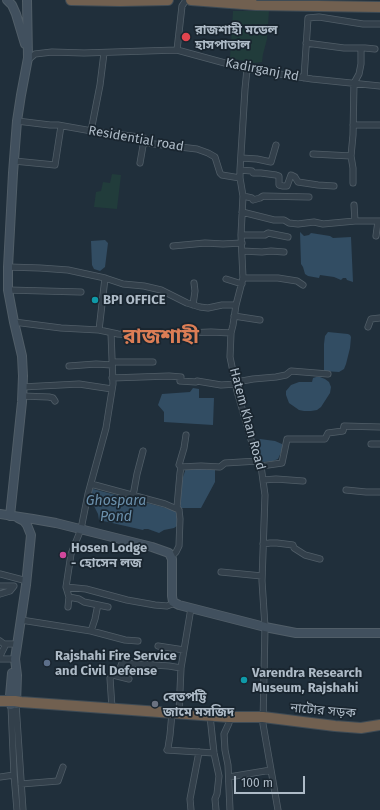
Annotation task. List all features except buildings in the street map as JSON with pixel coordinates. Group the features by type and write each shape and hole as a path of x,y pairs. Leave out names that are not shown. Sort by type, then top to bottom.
{"highway":[{"path":"71,0 168,0"},
{"path":"328,0 380,1"},
{"path":"184,2 380,7"},
{"path":"0,701 229,717 360,732 380,730"},
{"path":"0,706 15,703"},
{"name":"নাটোর সড়ক","path":"263,721 361,728 380,725"}],"main road":[{"path":"7,0 12,5 16,14 28,58"},
{"path":"13,516 23,376 22,356 8,290 8,266 17,121 28,58 28,0"},
{"path":"0,511 24,521 30,531 27,581 17,658 12,674 15,703"},
{"path":"0,514 46,521 81,529 152,547 169,553 172,558 173,602 179,605 265,627 296,633 380,633"},
{"path":"30,531 46,521"}],"street":[{"path":"177,50 184,2 186,0"},
{"path":"304,78 308,18 319,17 363,24 380,24"},
{"path":"306,43 344,48 375,49"},
{"path":"353,183 351,156 354,83 360,74 361,48"},
{"name":"Kadirganj Rd","path":"28,58 35,54 52,52 104,53 177,50 247,69 304,78 380,86"},
{"path":"91,131 100,85 104,53"},
{"name":"Hatem Khan Road","path":"247,69 244,88 240,158 240,178 243,196 241,235 243,281 231,333 230,357 237,391 259,463 265,495 262,576 265,627 263,721 278,810"},
{"name":"Residential road","path":"17,121 139,137 144,138 146,143 197,149 215,157 222,175 240,178"},
{"path":"353,125 380,125"},
{"path":"14,161 55,165 61,126"},
{"path":"140,163 144,138"},
{"path":"240,158 271,162 276,145"},
{"path":"313,154 351,156"},
{"path":"240,170 279,176 279,185 283,186 287,186 291,175 295,177 298,182 334,186"},
{"path":"243,196 252,198 253,200 263,196 309,197"},
{"path":"354,205 355,221"},
{"path":"242,212 298,224 314,222 323,224 355,221 379,221 376,236"},
{"path":"241,235 265,235 268,233 288,237"},
{"path":"173,246 206,243 242,243"},
{"path":"242,250 284,252"},
{"path":"8,266 68,270 105,278 123,284 144,286 161,290 187,303 208,308 222,305 236,306"},
{"path":"99,330 105,278"},
{"path":"226,279 243,281 278,278 297,281 303,285"},
{"path":"193,305 195,291 194,283"},
{"path":"8,290 81,292"},
{"path":"234,316 260,320"},
{"path":"368,327 371,319 380,318"},
{"path":"14,322 136,335 211,332 231,333"},
{"path":"68,607 69,597 66,587 71,554 81,529 106,428 112,389 111,333"},
{"path":"69,366 153,362"},
{"path":"112,378 169,376 181,377 180,381 197,381 221,385 236,384 253,379 286,375 291,370 328,374"},
{"path":"22,387 79,384 112,389"},
{"path":"22,396 49,397 53,398 55,401"},
{"path":"181,468 201,466 220,467 225,463 282,463 287,438 325,439 328,433 343,431 344,426 380,427"},
{"path":"171,557 179,546 180,520 179,510 177,507 181,468 179,465 186,436"},
{"path":"371,444 380,444"},
{"path":"133,496 143,451"},
{"path":"263,480 276,479 304,481"},
{"path":"91,484 165,504 179,510"},
{"path":"346,490 380,492"},
{"path":"263,544 270,542 293,545 294,548 305,555 320,559"},
{"path":"221,572 262,576"},
{"path":"0,574 27,581"},
{"path":"0,586 14,586 10,591 0,594"},
{"path":"66,587 86,589 127,600 155,605 167,606 175,603"},
{"path":"69,597 108,607"},
{"path":"191,608 181,668 176,713 167,750 214,753"},
{"path":"91,631 95,619 96,609"},
{"path":"21,620 91,631 125,640 138,641"},
{"path":"0,656 5,646 2,643 18,644"},
{"path":"158,646 184,650"},
{"path":"0,659 17,658"},
{"path":"117,676 122,663 181,668"},
{"path":"112,708 110,678 113,675 129,679"},
{"path":"15,703 14,775 17,810"},
{"path":"15,703 23,810"},
{"path":"210,716 214,753 219,776 215,799 216,810"},
{"path":"229,717 229,723 224,734 224,745 228,765 230,810"},
{"path":"191,810 190,799 199,752"},
{"path":"21,784 58,781 63,767"},
{"path":"229,777 271,770"},
{"path":"0,777 14,775"}],"green space":[{"path":"233,11 269,11 267,39 262,62 254,63 230,58"},
{"path":"112,174 121,175 117,209 94,207 96,192 101,191 103,182 110,183"}],"water":[{"path":"300,232 304,236 311,233 330,236 333,238 351,237 353,282 347,280 346,278 341,280 334,277 320,275 319,278 305,274 301,264"},
{"path":"105,240 108,243 105,267 100,271 94,269 92,265 91,241"},
{"path":"328,332 348,334 351,337 346,364 344,369 339,372 324,371 324,344 325,336"},
{"path":"316,377 325,379 329,382 331,387 330,393 321,407 317,410 304,411 299,410 289,403 286,391 291,385 299,382 312,382 313,378"},
{"path":"193,388 199,389 199,398 214,398 213,425 164,422 164,412 158,405 162,394 190,392"},
{"path":"260,439 275,441 282,444 283,448 278,459 264,462 259,460 254,445 255,441"},
{"path":"186,468 215,470 215,482 201,508 181,508 179,499 181,483"},
{"name":"Ghospara Pond","path":"93,489 176,511 177,526 159,533 148,529 143,530 99,520 98,514 90,498 91,491"}],"place":[{"name":"রাজশাহী মডেল হাসপাতাল","path":"186,37"},
{"name":"BPI OFFICE","path":"95,300"},
{"name":"Hosen Lodge - হোসেন লজ","path":"63,555"},
{"name":"Rajshahi Fire Service and Civil Defense","path":"47,663"},
{"name":"Varendra Research Museum, Rajshahi","path":"244,680"},
{"name":"বেতপট্টি জামে মসজিদ","path":"155,704"}],"district":[{"name":"রাজশাহী","path":"161,337"}]}
